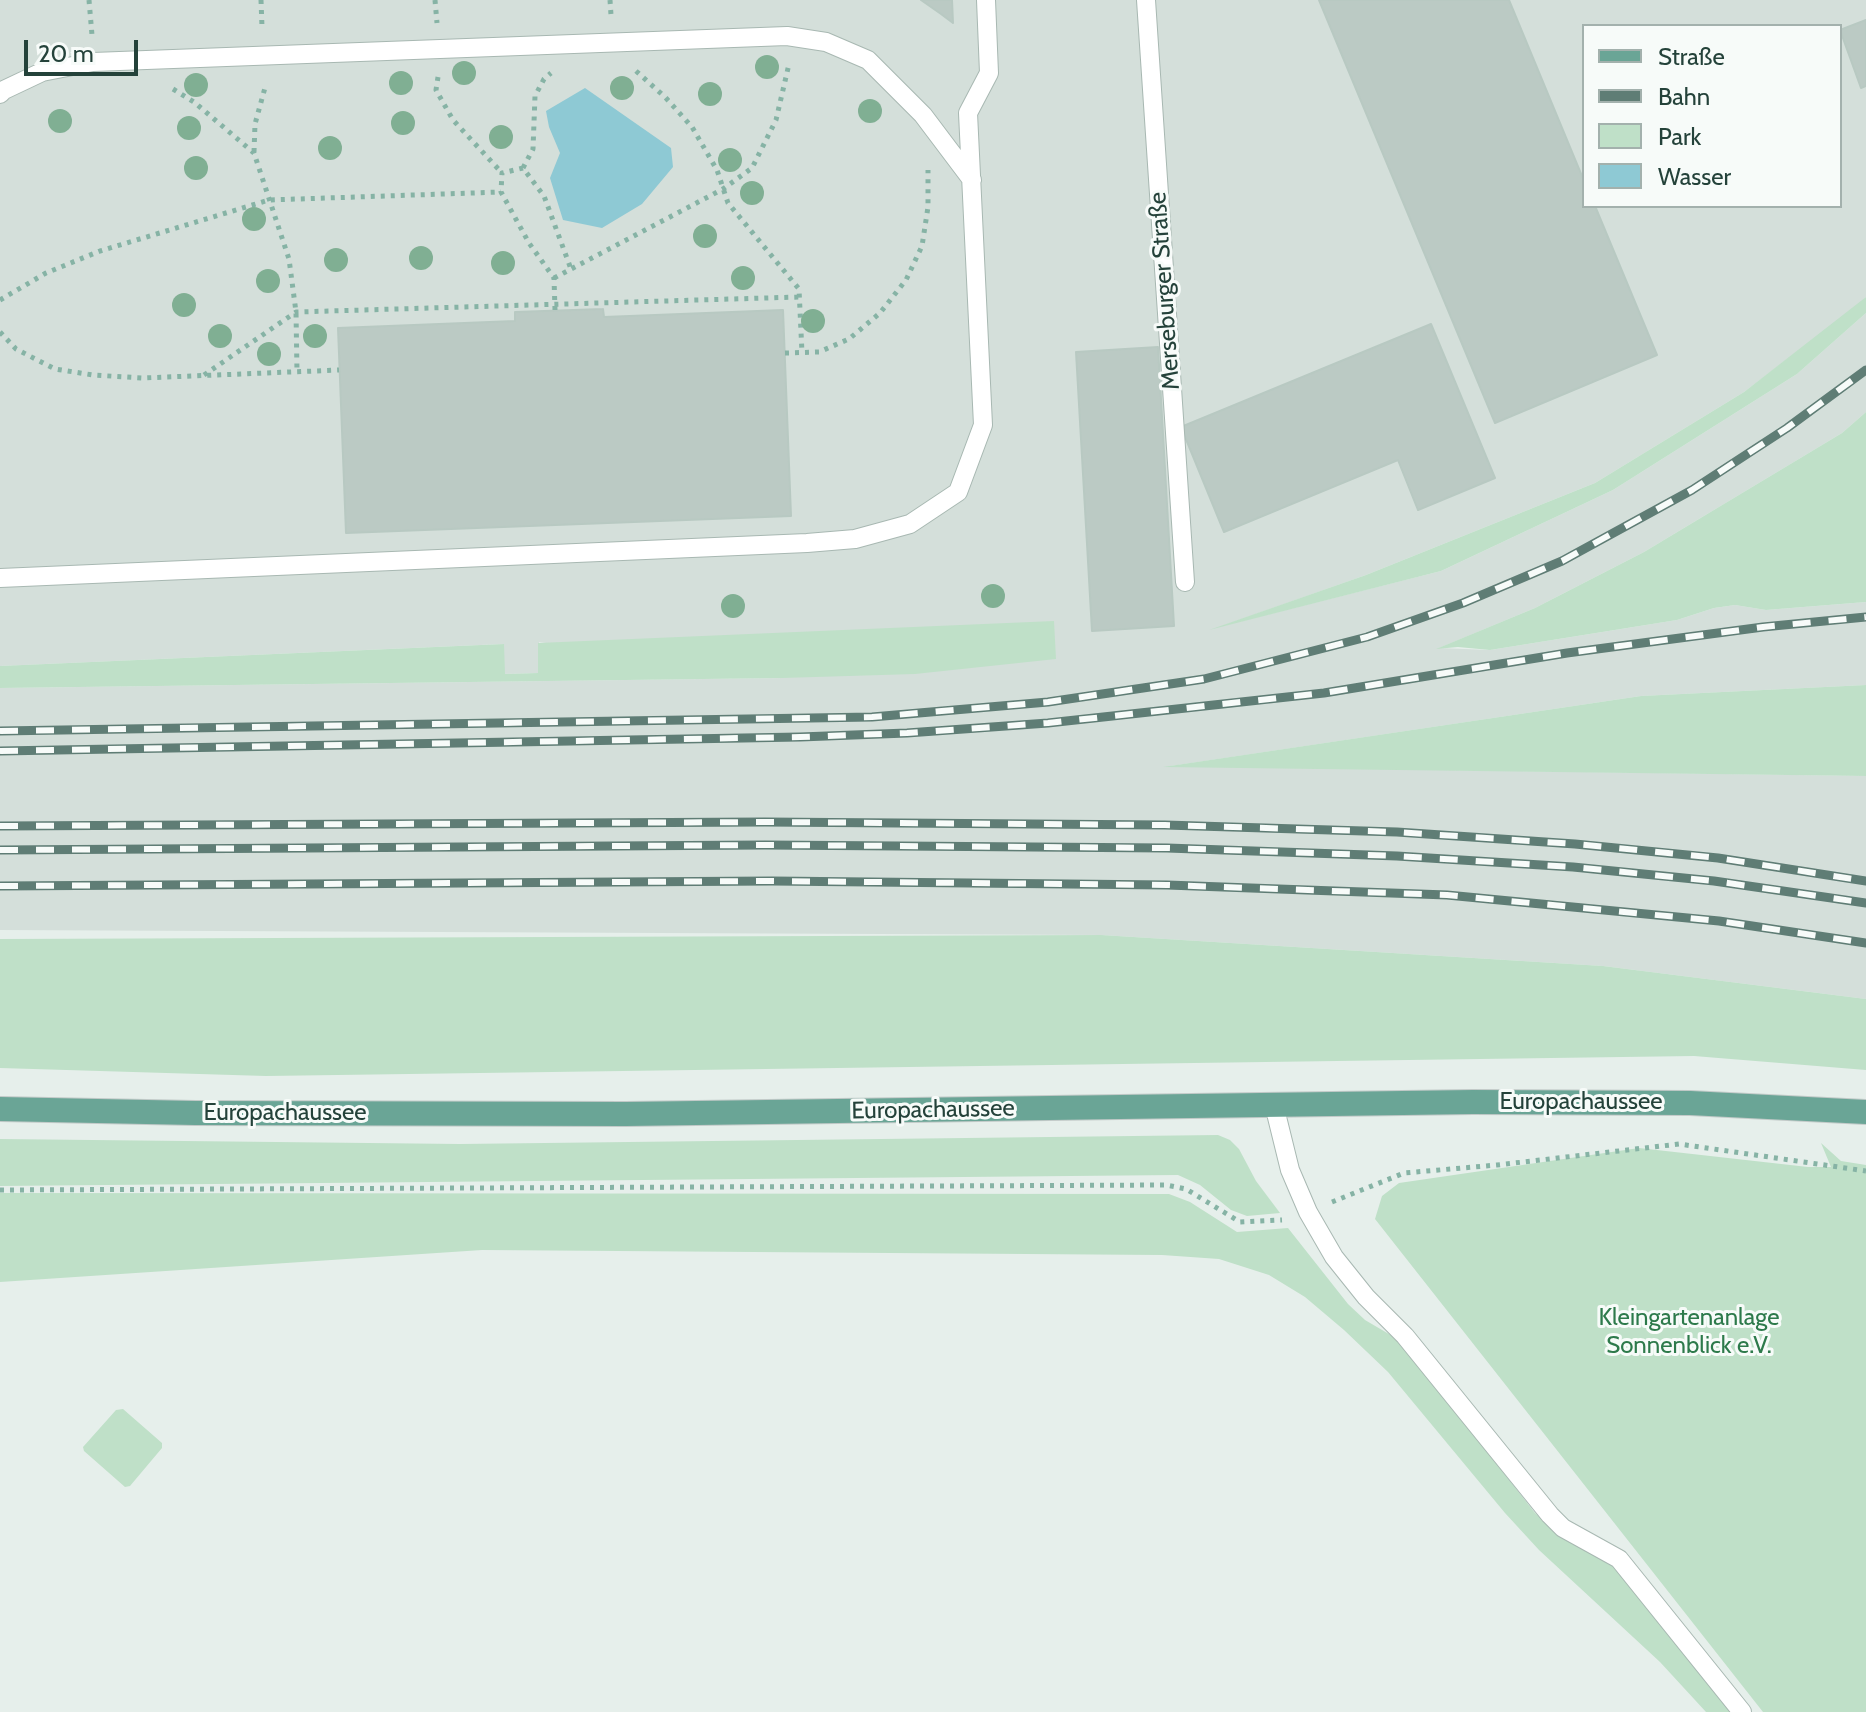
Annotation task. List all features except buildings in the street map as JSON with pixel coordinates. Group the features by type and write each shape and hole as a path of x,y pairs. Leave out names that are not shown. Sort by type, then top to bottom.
{"main road":[{"name":"Europachaussee","path":"0,1109 626,1114 1473,1102 1690,1103 1866,1112"}],"lane":[{"path":"0,578 807,543 855,539 910,524 958,492 983,425 968,113 989,73 986,0"},
{"name":"Merseburger Straße","path":"1146,0 1185,582"},
{"path":"0,94 42,72 93,62 787,36 826,42 868,60 923,115 972,180"},
{"path":"1274,1105 1290,1170 1308,1212 1342,1267 1366,1297 1405,1336 1550,1515 1577,1537 1619,1559 1742,1712"}],"path":[{"path":"554,278 723,189 752,168 776,120 790,63 798,58"},
{"path":"440,64 436,90 453,120 502,173 501,192 529,243 554,278 555,307"},
{"path":"630,65 692,127 717,170 728,203 799,289 802,353"},
{"path":"502,173 523,168 533,149 535,96 544,79 555,69"},
{"path":"269,71 255,124 254,153 289,259 296,312 297,372"},
{"path":"162,82 194,102 254,153"},
{"path":"785,353 819,352 849,339 880,313 906,280 922,246 928,207 928,165"},
{"path":"523,168 544,196 571,269"},
{"path":"0,300 46,273 100,251 269,200 501,192"},
{"path":"204,375 296,312 555,307 799,297"},
{"path":"0,332 16,349 55,369 93,375 142,378 339,370"},
{"path":"0,1190 1166,1185 1186,1189 1240,1222 1284,1220 1404,1173 1679,1144 1866,1171"}],"shaded area":[{"path":"0,0 1866,0 1866,297 1856,307 1744,392 1595,483 1366,575 1222,626 1441,571 1613,490 1797,374 1866,313 1866,412 1842,433 1644,552 1535,608 1439,648 1490,650 1677,620 1735,605 1766,610 1866,602 1866,685 1641,696 1171,766 1866,776 1866,999 1603,966 1101,935 0,930 0,688 782,678 539,642 539,673 504,674 503,644 0,666"}],"green space":[{"path":"1866,297 1866,313 1797,374 1613,490 1441,571 1209,630 1366,575 1595,483 1744,392"},
{"path":"1866,412 1866,602 1766,610 1735,605 1677,620 1490,650 1458,647 1436,649 1535,608 1644,552 1842,433"},
{"path":"1054,621 1056,659 915,674 0,688 0,666 504,644 505,674 538,673 538,643"},
{"path":"1866,685 1866,776 1163,767 1641,696"},
{"path":"1101,935 1603,966 1866,999 1866,1070 1694,1056 266,1076 0,1068 0,939"},
{"path":"1218,1135 1230,1140 1239,1149 1256,1181 1280,1213 1247,1216 1231,1210 1200,1185 1178,1175 0,1186 0,1139 460,1144"},
{"name":"Kleingartenanlage Sonnenblick e.V.","path":"1821,1143 1841,1161 1866,1165 1866,1712 1763,1712 1375,1219 1382,1196 1399,1183 1639,1148 1831,1167"},
{"path":"0,1193 1169,1194 1190,1202 1237,1232 1288,1228 1348,1304 1365,1320 1394,1337 1413,1357 1535,1513 1550,1526 1611,1563 1731,1712 1706,1712 1660,1662 1539,1550 1388,1372 1344,1330 1305,1297 1269,1275 1219,1259 1162,1255 482,1250 0,1282"},
{"path":"123,1409 162,1443 162,1448 130,1486 125,1487 83,1447 116,1410"}],"water":[{"path":"585,88 671,148 673,167 642,204 602,228 563,220 550,178 560,153 546,111"}],"railway":[{"path":"0,731 872,717 1048,702 1204,679 1367,637 1463,603 1562,561 1692,490 1787,428 1866,370"},
{"path":"0,751 800,737 1048,723 1324,693 1567,653 1866,617"},
{"path":"0,826 765,822 1165,825 1397,832 1575,844 1718,858 1866,881"},
{"path":"0,850 765,845 1167,848 1397,856 1573,867 1714,881 1866,903"},
{"path":"0,886 772,881 1167,885 1447,895 1719,921 1866,943"}]}
